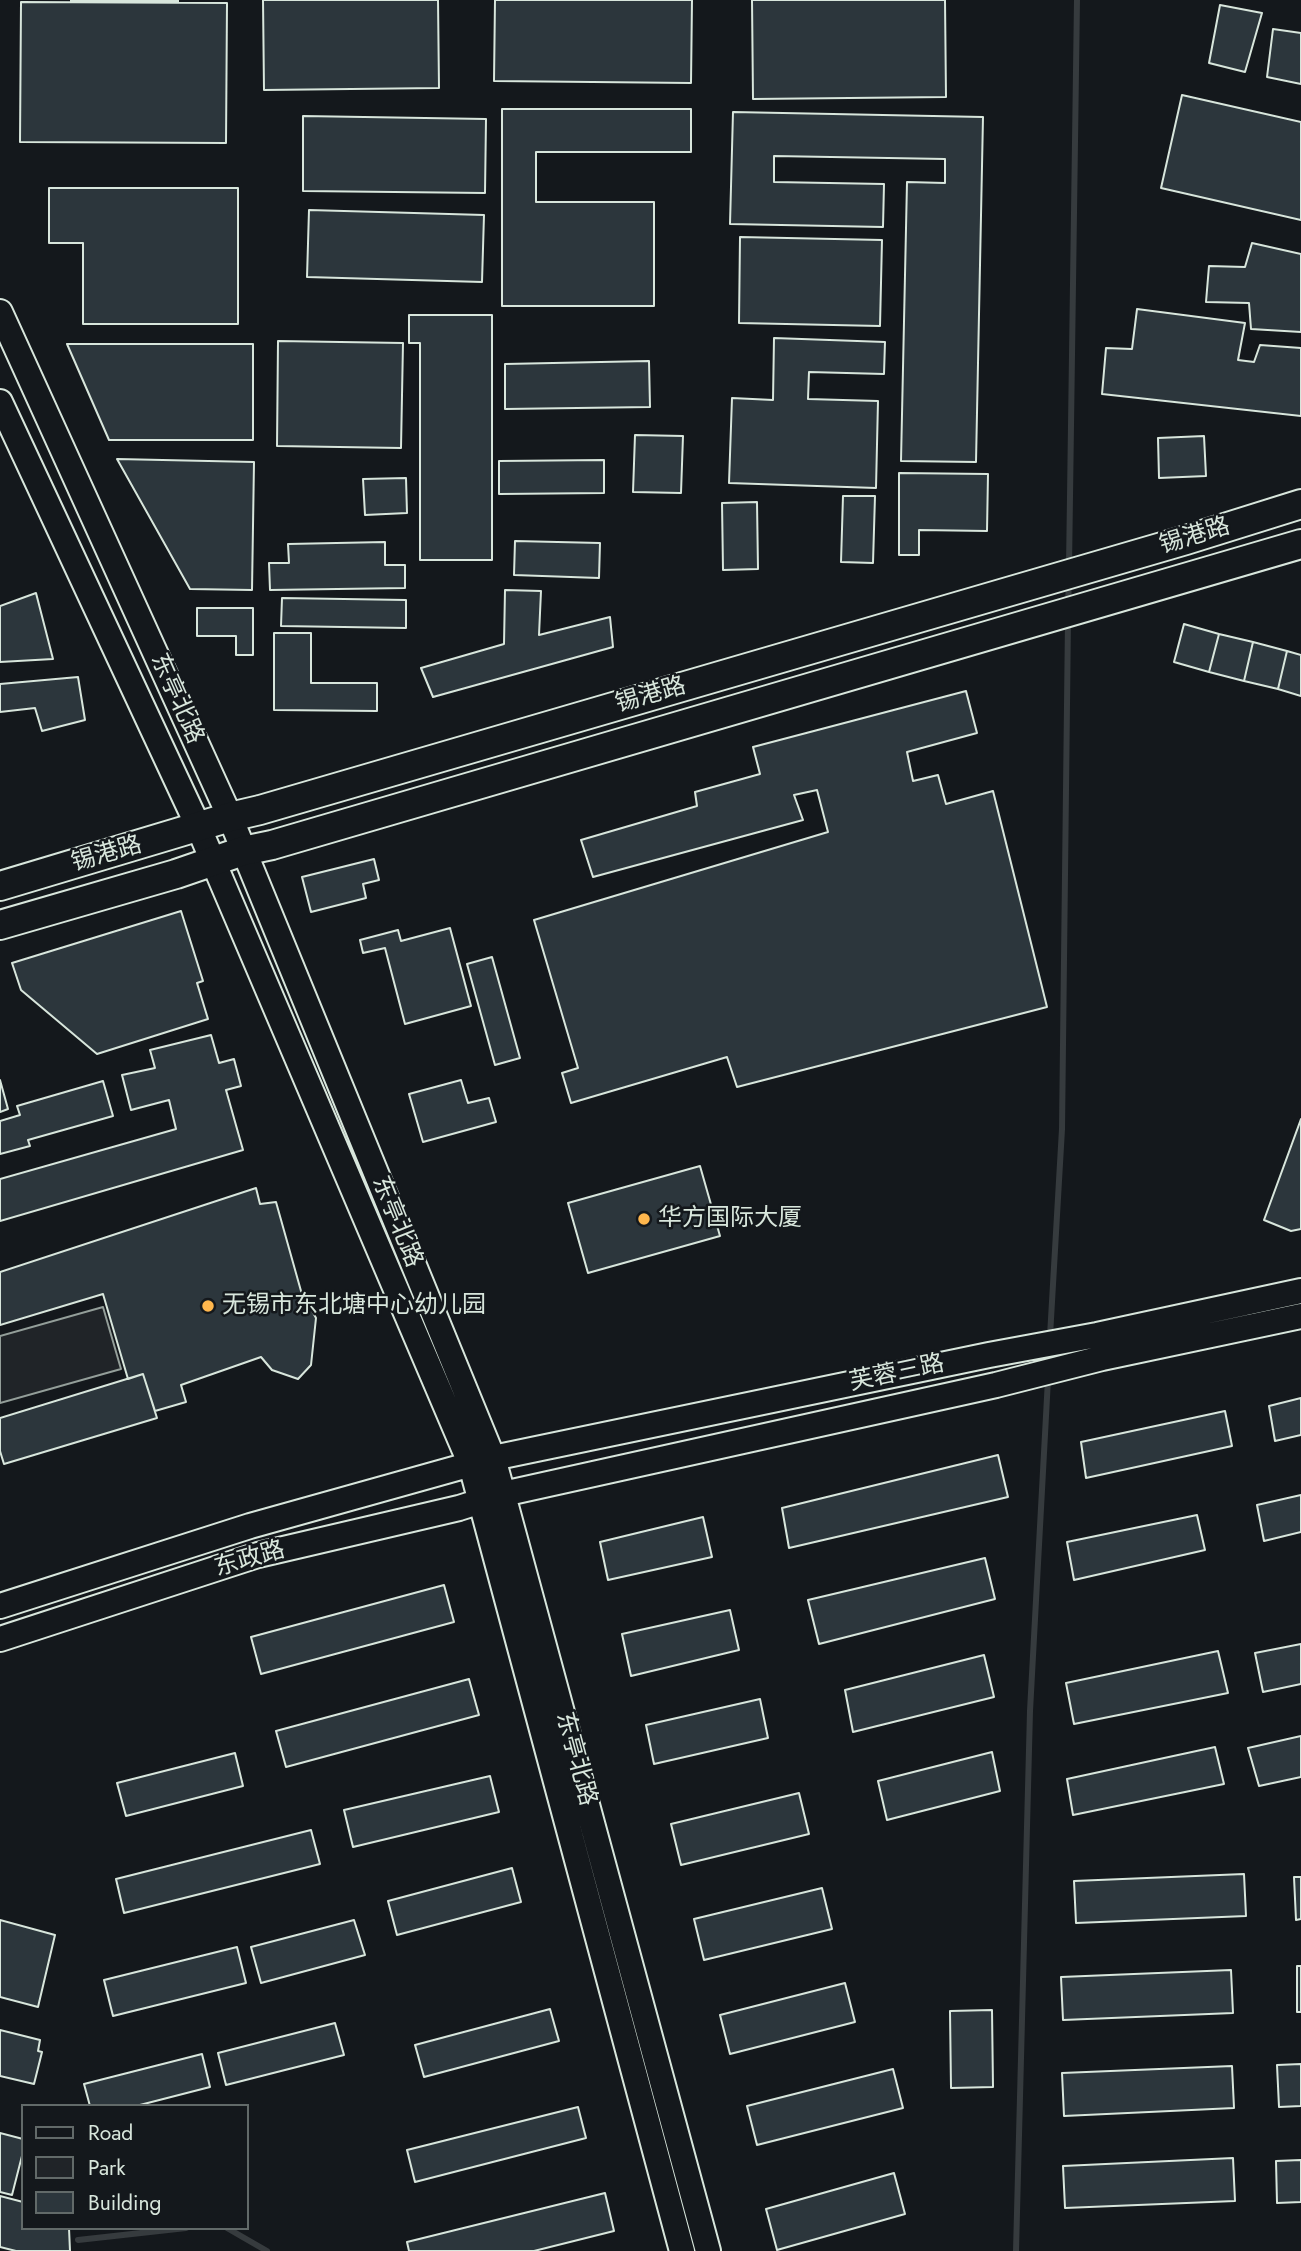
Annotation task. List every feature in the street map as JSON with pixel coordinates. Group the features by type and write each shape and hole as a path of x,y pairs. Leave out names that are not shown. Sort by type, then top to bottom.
{"main road":[{"name":"东亭北路","path":"0,312 230,817 482,1462 708,2251"},
{"name":"东亭北路","path":"0,402 198,826 482,1462"},
{"name":"锡港路","path":"0,886 1301,504"},
{"name":"锡港路","path":"0,925 243,850 286,842 1301,544"},
{"name":"芙蓉三路","path":"492,1498 996,1385 1100,1347 1301,1291"},
{"name":"芙蓉三路","path":"482,1462 989,1355 1100,1347 1301,1315"},
{"name":"东政路","path":"0,1606 250,1526 482,1462"},
{"name":"东亭北路","path":"492,1498 682,2251"},
{"name":"东政路","path":"0,1639 258,1555 492,1498"}],"green space":[{"path":"103,1307 121,1369 0,1403 0,1336"}],"building":[{"path":"178,0 178,2 71,2"},
{"path":"263,0 438,0 439,88 264,90"},
{"path":"495,0 692,0 691,83 494,81"},
{"path":"752,0 945,0 946,97 753,99"},
{"path":"21,2 227,3 226,143 20,142"},
{"path":"1220,5 1262,13 1245,72 1209,63"},
{"path":"1273,29 1301,33 1301,84 1267,77"},
{"path":"1182,95 1301,122 1301,220 1161,188"},
{"path":"502,109 691,109 691,152 536,152 536,202 654,202 654,306 502,306"},
{"path":"733,112 983,117 976,462 901,461 907,182 945,183 945,159 774,156 774,182 884,184 883,227 730,224"},
{"path":"303,116 486,119 485,193 303,191"},
{"path":"49,188 238,188 238,324 83,324 83,243 49,243"},
{"path":"309,210 484,215 482,282 307,277"},
{"path":"740,237 882,240 880,326 739,323"},
{"path":"1252,243 1301,254 1301,332 1251,329 1249,303 1206,302 1209,266 1245,267"},
{"path":"1137,309 1245,323 1238,360 1254,362 1260,345 1301,348 1301,416 1102,394 1106,348 1132,349"},
{"path":"409,315 492,315 492,560 420,560 420,343 409,343"},
{"path":"774,338 885,342 884,374 809,372 808,399 878,401 876,488 729,483 732,398 773,400"},
{"path":"278,341 403,343 401,448 277,446"},
{"path":"67,344 253,344 253,440 109,440"},
{"path":"649,361 650,407 505,409 505,364"},
{"path":"635,435 683,436 681,493 633,492"},
{"path":"1204,436 1206,476 1159,478 1158,438"},
{"path":"117,459 254,462 252,590 190,589"},
{"path":"604,460 604,493 499,494 499,461"},
{"path":"899,473 988,474 987,531 919,530 919,555 899,555"},
{"path":"406,478 407,513 365,515 363,479"},
{"path":"843,496 875,496 873,563 841,562"},
{"path":"757,502 758,569 723,570 722,503"},
{"path":"515,541 600,543 599,578 514,575"},
{"path":"385,542 385,565 405,565 405,588 270,590 269,563 289,563 288,544"},
{"path":"505,590 541,591 539,635 610,617 613,647 433,697 421,668 504,644"},
{"path":"36,593 53,659 0,662 0,606"},
{"path":"282,598 406,600 406,628 281,626"},
{"path":"197,608 253,608 253,655 236,655 236,636 197,636"},
{"path":"1184,624 1219,634 1209,672 1174,662"},
{"path":"274,633 311,633 311,683 377,683 377,711 274,710"},
{"path":"1219,634 1253,642 1244,681 1209,672"},
{"path":"1253,642 1287,651 1278,689 1244,681"},
{"path":"1287,651 1301,655 1301,696 1278,689"},
{"path":"78,677 85,720 42,731 35,708 0,712 0,684"},
{"path":"966,691 977,733 907,752 913,781 938,775 946,804 993,791 1047,1007 737,1087 727,1057 571,1103 562,1073 578,1068 534,920 828,832 817,790 794,795 803,820 593,877 581,840 697,806 695,792 760,774 753,747"},
{"path":"374,859 379,880 363,884 366,898 311,912 302,877"},
{"path":"181,911 203,981 197,983 208,1019 97,1054 21,990 12,963"},
{"path":"450,928 471,1006 405,1024 385,948 363,953 360,940 398,930 401,941"},
{"path":"492,957 520,1058 495,1065 467,964"},
{"path":"211,1035 219,1063 234,1059 241,1086 226,1090 243,1150 0,1221 0,1179 176,1129 169,1100 131,1110 122,1075 155,1068 150,1050"},
{"path":"0,1080 8,1109 0,1112"},
{"path":"461,1080 468,1103 489,1098 496,1122 423,1142 409,1094"},
{"path":"103,1081 113,1116 28,1140 30,1146 0,1154 0,1121 20,1115 17,1106"},
{"path":"1301,1119 1301,1229 1291,1231 1264,1220"},
{"name":"华方国际大厦","path":"700,1166 720,1236 588,1273 568,1203"},
{"name":"无锡市东北塘中心幼儿园","path":"256,1188 260,1204 276,1202 301,1291 316,1318 311,1365 298,1379 272,1370 261,1357 181,1385 186,1402 155,1411 143,1374 128,1379 103,1294 0,1325 0,1272"},
{"path":"143,1374 157,1418 4,1464 0,1451 0,1418"},
{"path":"1301,1398 1301,1435 1275,1441 1269,1406"},
{"path":"1225,1411 1232,1446 1086,1478 1081,1442"},
{"path":"998,1455 1008,1497 789,1548 782,1508"},
{"path":"1301,1495 1301,1532 1264,1541 1257,1505"},
{"path":"1197,1515 1205,1550 1074,1580 1067,1542"},
{"path":"703,1517 712,1557 608,1580 600,1542"},
{"path":"985,1558 995,1599 819,1644 808,1600"},
{"path":"444,1585 454,1622 261,1674 251,1637"},
{"path":"730,1610 739,1650 631,1676 622,1634"},
{"path":"1301,1644 1301,1684 1263,1692 1255,1653"},
{"path":"1218,1651 1228,1693 1074,1724 1066,1683"},
{"path":"984,1655 994,1697 853,1732 845,1690"},
{"path":"469,1679 479,1715 286,1767 276,1731"},
{"path":"760,1699 768,1738 654,1764 646,1725"},
{"path":"1301,1736 1301,1777 1259,1786 1248,1748"},
{"path":"1215,1747 1224,1784 1073,1815 1067,1779"},
{"path":"992,1752 1000,1791 887,1820 878,1781"},
{"path":"235,1753 243,1786 126,1816 117,1783"},
{"path":"490,1776 499,1812 353,1847 344,1810"},
{"path":"799,1793 809,1834 681,1865 671,1824"},
{"path":"311,1830 320,1864 124,1913 116,1879"},
{"path":"512,1868 521,1902 397,1935 388,1901"},
{"path":"1244,1874 1246,1916 1076,1923 1074,1881"},
{"path":"1294,1877 1301,1877 1301,1919 1296,1920"},
{"path":"822,1888 832,1929 704,1960 694,1919"},
{"path":"0,1920 55,1935 38,2007 0,1997"},
{"path":"354,1920 365,1955 261,1983 251,1947"},
{"path":"237,1947 246,1983 113,2016 104,1980"},
{"path":"1297,1966 1301,1966 1301,2012 1297,2012"},
{"path":"1231,1970 1233,2013 1063,2020 1061,1977"},
{"path":"845,1983 855,2022 730,2054 720,2015"},
{"path":"550,2009 559,2041 424,2077 415,2045"},
{"path":"992,2010 993,2087 951,2088 950,2011"},
{"path":"335,2023 344,2055 226,2085 218,2053"},
{"path":"0,2030 40,2040 38,2051 42,2052 34,2084 0,2076"},
{"path":"202,2054 210,2087 144,2104 89,2104 84,2084"},
{"path":"1301,2064 1301,2106 1279,2107 1277,2065"},
{"path":"1232,2066 1234,2108 1064,2116 1062,2073"},
{"path":"893,2069 903,2108 757,2145 747,2106"},
{"path":"578,2107 586,2138 415,2182 407,2150"},
{"path":"0,2133 21,2138 21,2160 12,2195 0,2192"},
{"path":"1233,2158 1235,2201 1065,2208 1063,2166"},
{"path":"1301,2160 1301,2202 1277,2203 1276,2161"},
{"path":"894,2173 905,2214 777,2250 766,2209"},
{"path":"605,2193 614,2231 534,2251 409,2251 407,2242"},
{"path":"0,2196 21,2201 21,2230 69,2230 70,2251 16,2251 0,2247"}],"waterway":[{"path":"1069,567 1077,0"},
{"path":"1068,605 1069,581"},
{"path":"1050,1336 1062,1129 1068,620"},
{"path":"1016,2251 1030,1711 1048,1379"},
{"path":"78,2240 168,2230"},
{"path":"230,2230 267,2251"}],"place":[{"name":"华方国际大厦","path":"644,1219"},
{"name":"无锡市东北塘中心幼儿园","path":"208,1306"}]}
